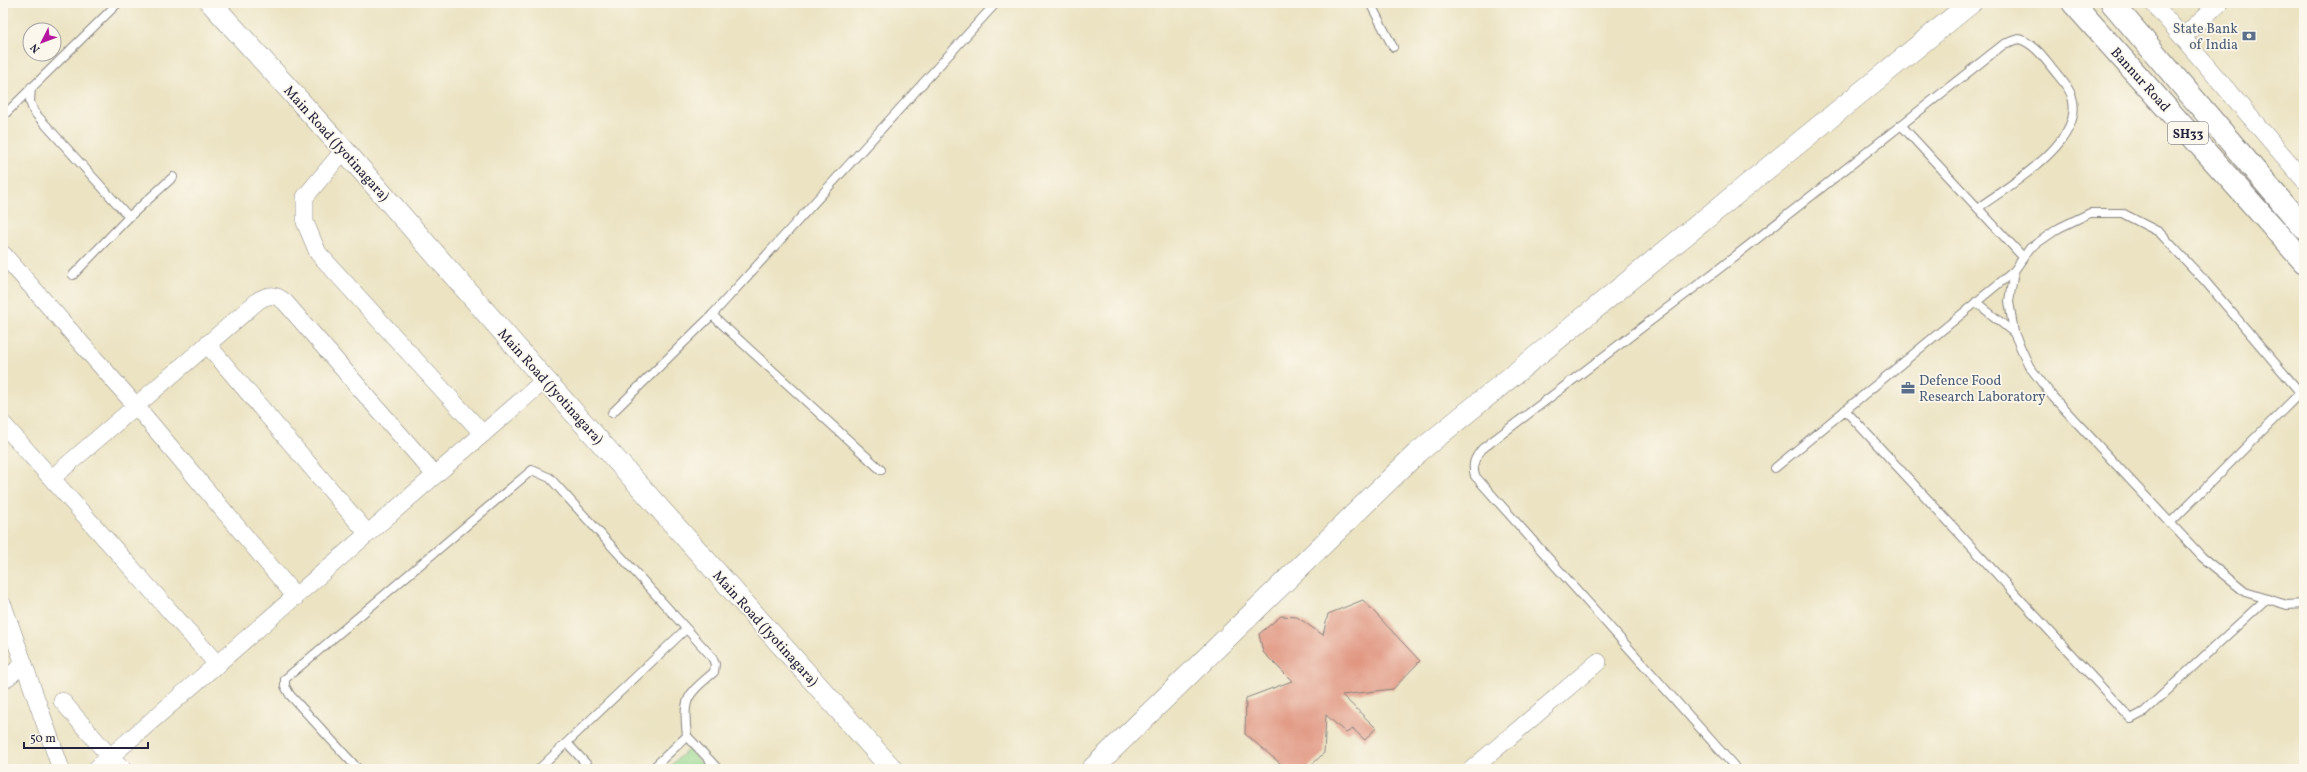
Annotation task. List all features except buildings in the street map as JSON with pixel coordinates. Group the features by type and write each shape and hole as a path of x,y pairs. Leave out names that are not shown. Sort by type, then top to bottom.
{"main road":[{"name":"Bannur Road","path":"2073,3 2304,262"},
{"path":"2112,3 2304,228"}],"street":[{"name":"Main Road (Jyotinagara)","path":"211,3 344,150 545,380 892,769"},
{"path":"1092,769 1416,454 1971,3"},
{"path":"2154,3 2304,180"},
{"path":"2183,37 2219,3"},
{"path":"344,150 305,197 305,222 318,253 483,434"},
{"path":"3,254 136,406 296,597"},
{"path":"52,478 207,344 267,295 279,297 435,475"},
{"path":"207,344 368,534"},
{"path":"96,769 218,665 545,380"},
{"path":"3,424 218,665"},
{"path":"3,604 61,769"},
{"path":"1472,769 1598,662"},
{"path":"3,681 24,664"},
{"path":"62,701 110,757 123,769"}],"lane":[{"path":"3,116 30,87 118,3"},
{"path":"612,413 712,316 996,3"},
{"path":"1370,3 1393,47"},
{"path":"1734,766 1475,476 1472,466 1474,458 1482,449 1720,268 2004,44 2019,39 2034,47 2072,96 2073,110 2070,126 2063,139 2041,162 1978,208"},
{"path":"30,87 30,102 34,112 128,217"},
{"path":"1901,126 2023,257"},
{"path":"73,275 128,217 173,177"},
{"path":"1775,468 2014,271 2030,248 2059,228 2090,213 2122,213 2159,232 2205,281 2303,393 2170,523"},
{"path":"2014,271 2009,301 2014,333 2029,366 2053,397 2202,557 2245,592 2265,600 2286,605 2304,604"},
{"path":"1976,302 2014,333"},
{"path":"712,316 881,470"},
{"path":"1845,410 2130,719 2144,712 2265,600"},
{"path":"358,769 290,695 285,686 285,679 532,470 550,478 712,657 715,664 714,672 691,690 687,699 684,716 687,736 718,769"},
{"path":"539,769 686,629"},
{"path":"652,769 687,736"},
{"path":"567,743 591,769"}],"green space":[{"path":"688,749 707,769 667,769"}],"place":[{"name":"State Bank of India","path":"2249,36"},
{"name":"Defence Food Research Laboratory","path":"1908,388"}]}
